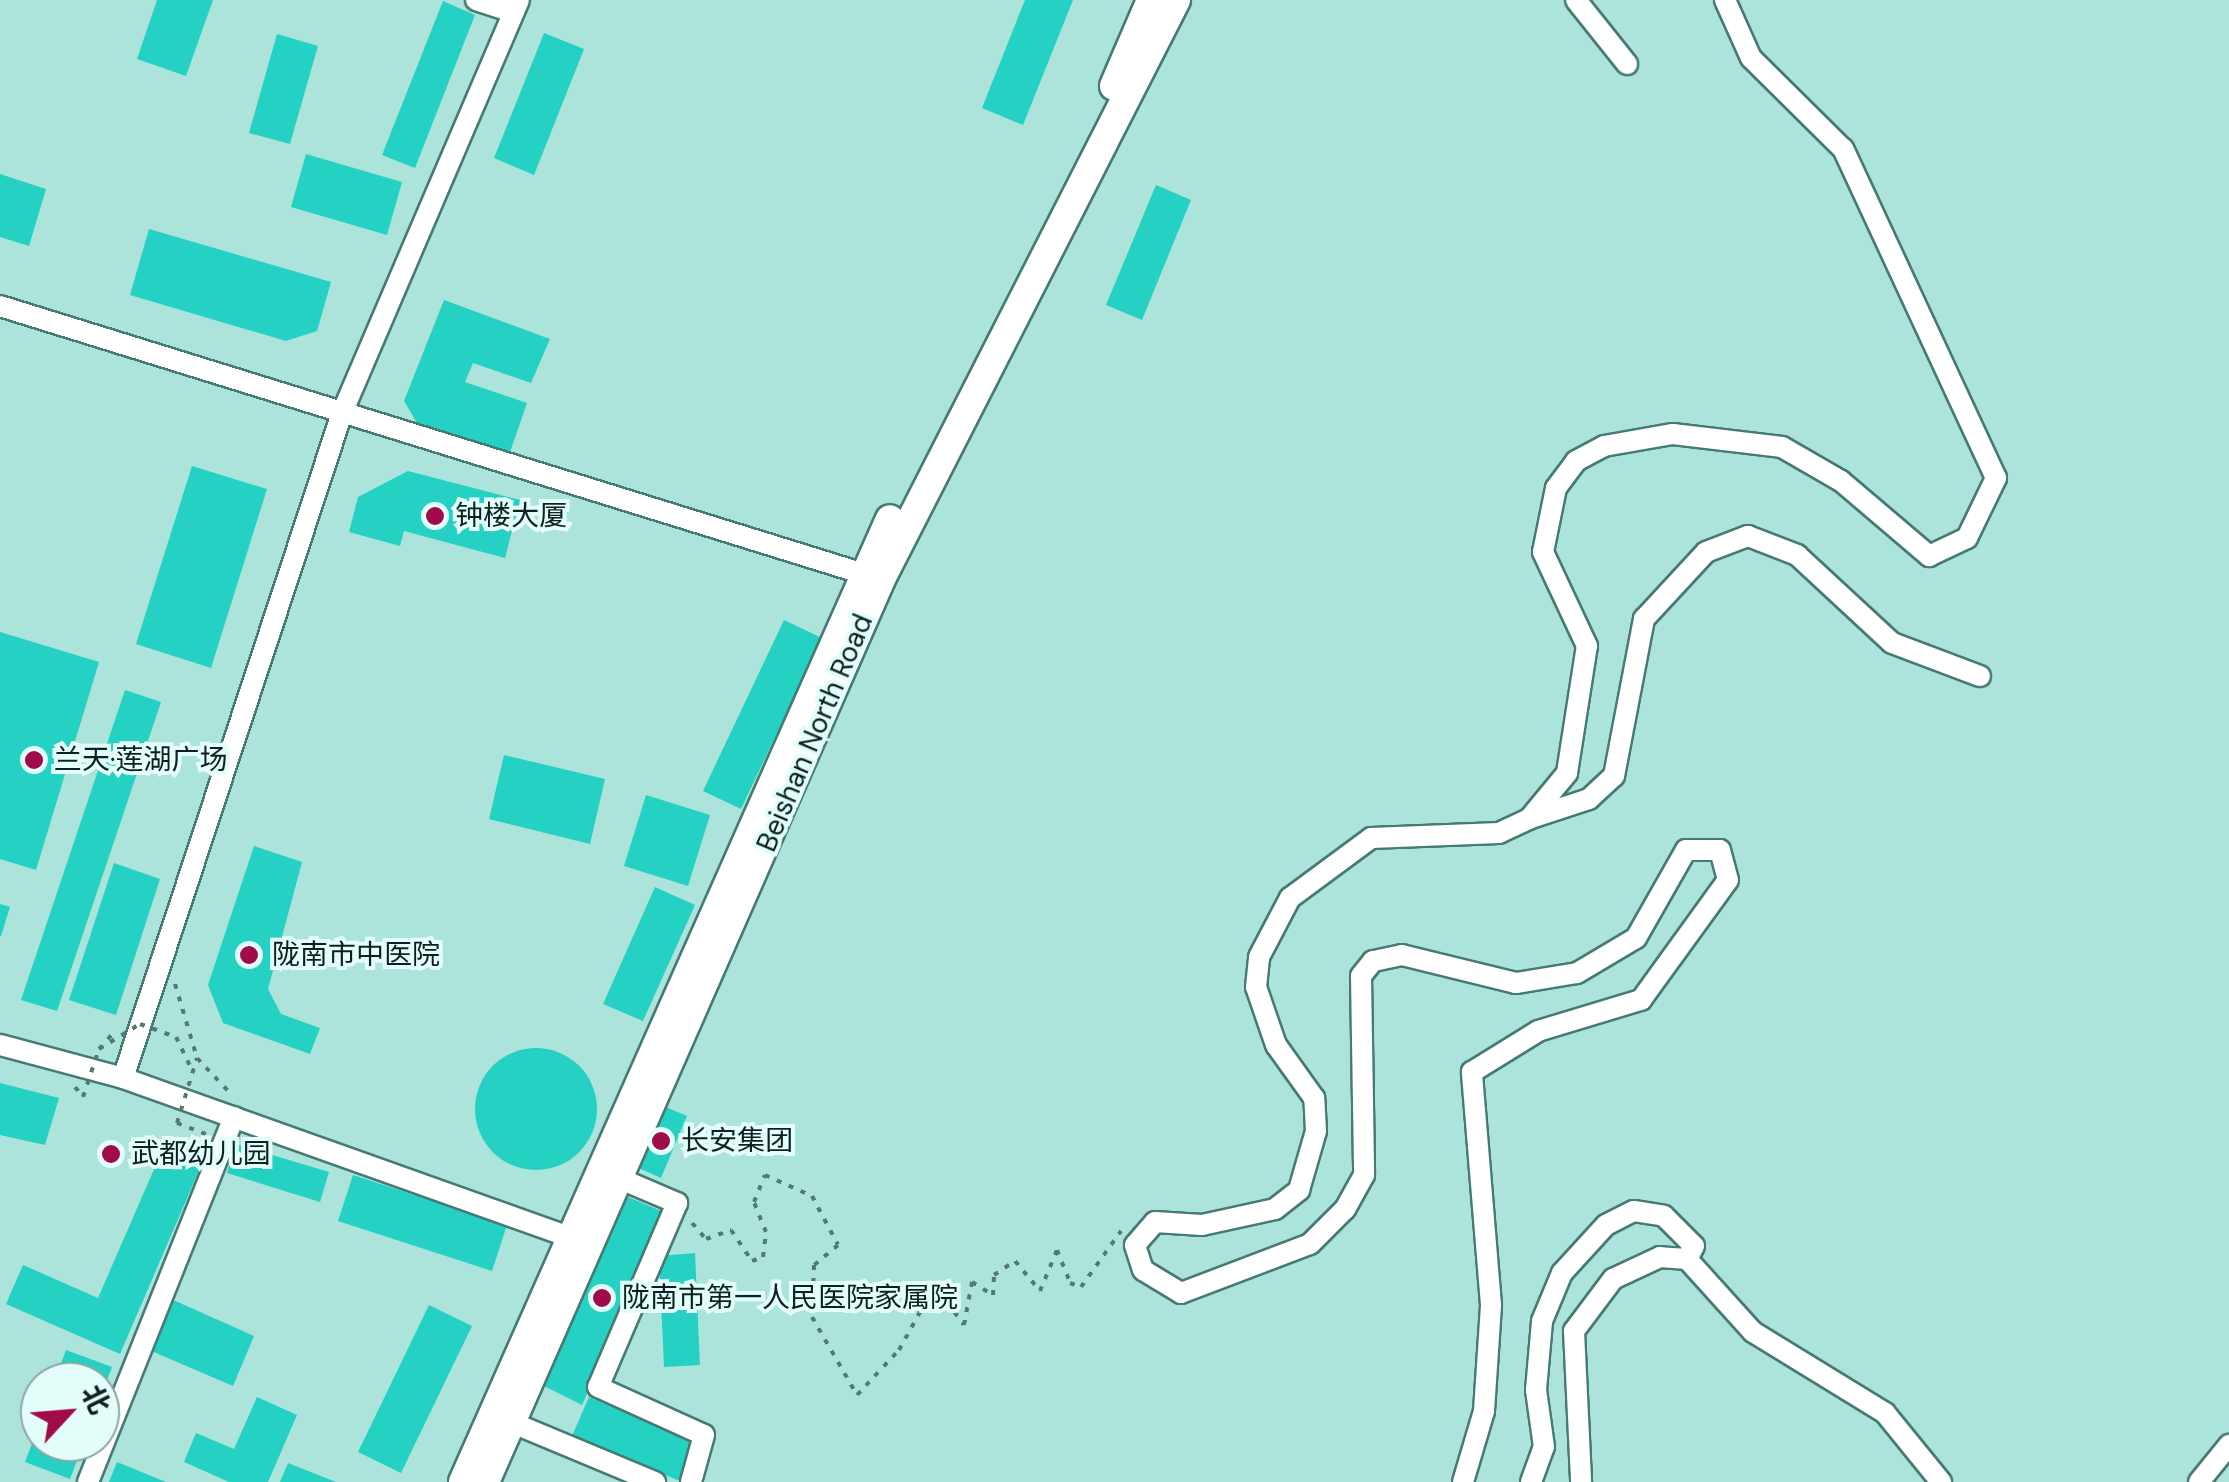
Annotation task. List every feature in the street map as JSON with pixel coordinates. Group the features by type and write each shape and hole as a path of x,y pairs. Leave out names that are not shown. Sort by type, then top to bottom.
{"main road":[{"name":"Beishan North Road","path":"486,1482 872,576 1097,124 1151,0"},
{"name":"Beishan North Road","path":"463,1482 585,1243 623,1180 872,576 1176,0"}],"street":[{"path":"123,1078 342,413 516,6 476,0"},
{"path":"1576,0 1627,64"},
{"path":"1529,819 1568,772 1585,681 1586,646 1542,552 1556,488 1576,461 1604,446 1672,434 1782,447 1841,481 1929,556 1967,538 1996,478 1843,149 1751,58 1725,0"},
{"path":"0,306 872,576"},
{"path":"1463,1482 1484,1411 1491,1306 1472,1072 1538,1031 1641,1000 1728,880 1720,850 1686,850 1636,938 1578,973 1516,983 1402,955 1373,960 1361,976 1364,1175 1345,1209 1310,1244 1182,1293 1143,1270 1134,1245 1155,1222 1202,1226 1275,1209 1300,1190 1316,1131 1314,1098 1276,1045 1256,987 1259,957 1290,898 1371,838 1499,833 1589,800 1614,776 1644,619 1706,552 1748,536 1796,554 1892,643 1980,676"},
{"path":"0,1045 123,1078 585,1243"},
{"path":"88,1482 234,1118"},
{"path":"623,1180 677,1203 598,1387 704,1435 691,1482"},
{"path":"1531,1482 1544,1447 1542,1321 1562,1273 1606,1225 1634,1212 1685,1230 1694,1246 1687,1259"},
{"path":"1581,1482 1574,1331 1613,1278 1660,1257 1687,1259 1752,1332 1885,1413 1941,1482"},
{"path":"512,1424 654,1482"},
{"path":"2199,1482 2229,1445"}],"path":[{"path":"165,951 197,1058 177,1123 225,1141"},
{"path":"83,1097 99,1049 140,1024 176,1037 193,1072"},
{"path":"677,1203 706,1239 731,1230 752,1261 763,1258 766,1232 754,1202 764,1175 812,1196 838,1244 814,1265 812,1318 857,1395 900,1350 930,1294 939,1291 964,1326 972,1282 992,1295 1006,1261 1040,1291 1058,1250 1070,1283 1081,1287 1116,1226 1134,1245"}],"building":[{"path":"157,0 213,0 186,76 137,59"},
{"path":"1025,0 1073,0 1023,125 982,108"},
{"path":"443,1 475,15 415,168 382,155"},
{"path":"544,33 584,49 534,175 494,158"},
{"path":"277,34 318,46 290,144 249,133"},
{"path":"306,154 402,182 387,235 291,207"},
{"path":"0,174 46,189 29,246 0,237"},
{"path":"1156,185 1191,200 1142,320 1106,305"},
{"path":"149,229 331,282 317,331 286,341 130,295"},
{"path":"444,300 550,339 531,383 473,363 465,382 527,403 510,452 419,426 404,401"},
{"path":"192,466 267,489 211,668 136,644"},
{"name":"钟楼大厦","path":"408,471 520,500 505,558 404,531 400,546 349,532 358,497"},
{"path":"784,620 822,638 741,809 703,791"},
{"name":"兰天·莲湖广场","path":"0,632 99,662 36,870 0,859"},
{"path":"125,690 161,702 57,1011 21,1000"},
{"path":"504,755 605,779 590,844 489,819"},
{"path":"646,795 710,815 688,886 624,866"},
{"name":"陇南市中医院","path":"254,846 302,862 268,989 281,1014 320,1028 310,1054 223,1023 208,985"},
{"path":"114,863 160,879 116,1015 69,1000"},
{"path":"655,887 695,905 643,1021 603,1004"},
{"path":"0,904 10,907 1,936 0,936"},
{"path":"536,1048 559,1052 579,1066 593,1086 597,1109 593,1132 579,1152 559,1166 536,1170 513,1166 493,1152 479,1132 475,1109 479,1086 493,1066 513,1052"},
{"path":"0,1083 59,1098 45,1145 0,1135"},
{"name":"长安集团","path":"661,1105 687,1116 661,1178 634,1166"},
{"path":"236,1144 329,1172 320,1202 227,1173"},
{"path":"162,1151 200,1168 120,1354 6,1304 23,1265 98,1298"},
{"path":"353,1175 507,1225 492,1271 338,1221"},
{"name":"陇南市第一人民医院家属院","path":"621,1194 666,1213 582,1405 540,1384"},
{"path":"695,1253 700,1365 664,1367 659,1256"},
{"path":"171,1299 254,1336 233,1386 149,1350"},
{"path":"429,1305 472,1326 401,1473 358,1452"},
{"path":"66,1350 98,1362 62,1362"},
{"path":"257,1397 297,1415 268,1482 229,1482 184,1462 196,1433 234,1449"},
{"path":"589,1397 702,1445 682,1482 572,1436"},
{"path":"25,1462 76,1462 70,1479"},
{"path":"117,1462 166,1482 109,1482"},
{"path":"288,1463 336,1482 280,1482"}],"place":[{"name":"钟楼大厦","path":"435,516"},
{"name":"兰天·莲湖广场","path":"34,760"},
{"name":"陇南市中医院","path":"249,955"},
{"name":"长安集团","path":"661,1141"},
{"name":"武都幼儿园","path":"111,1154"},
{"name":"陇南市第一人民医院家属院","path":"602,1298"}]}
